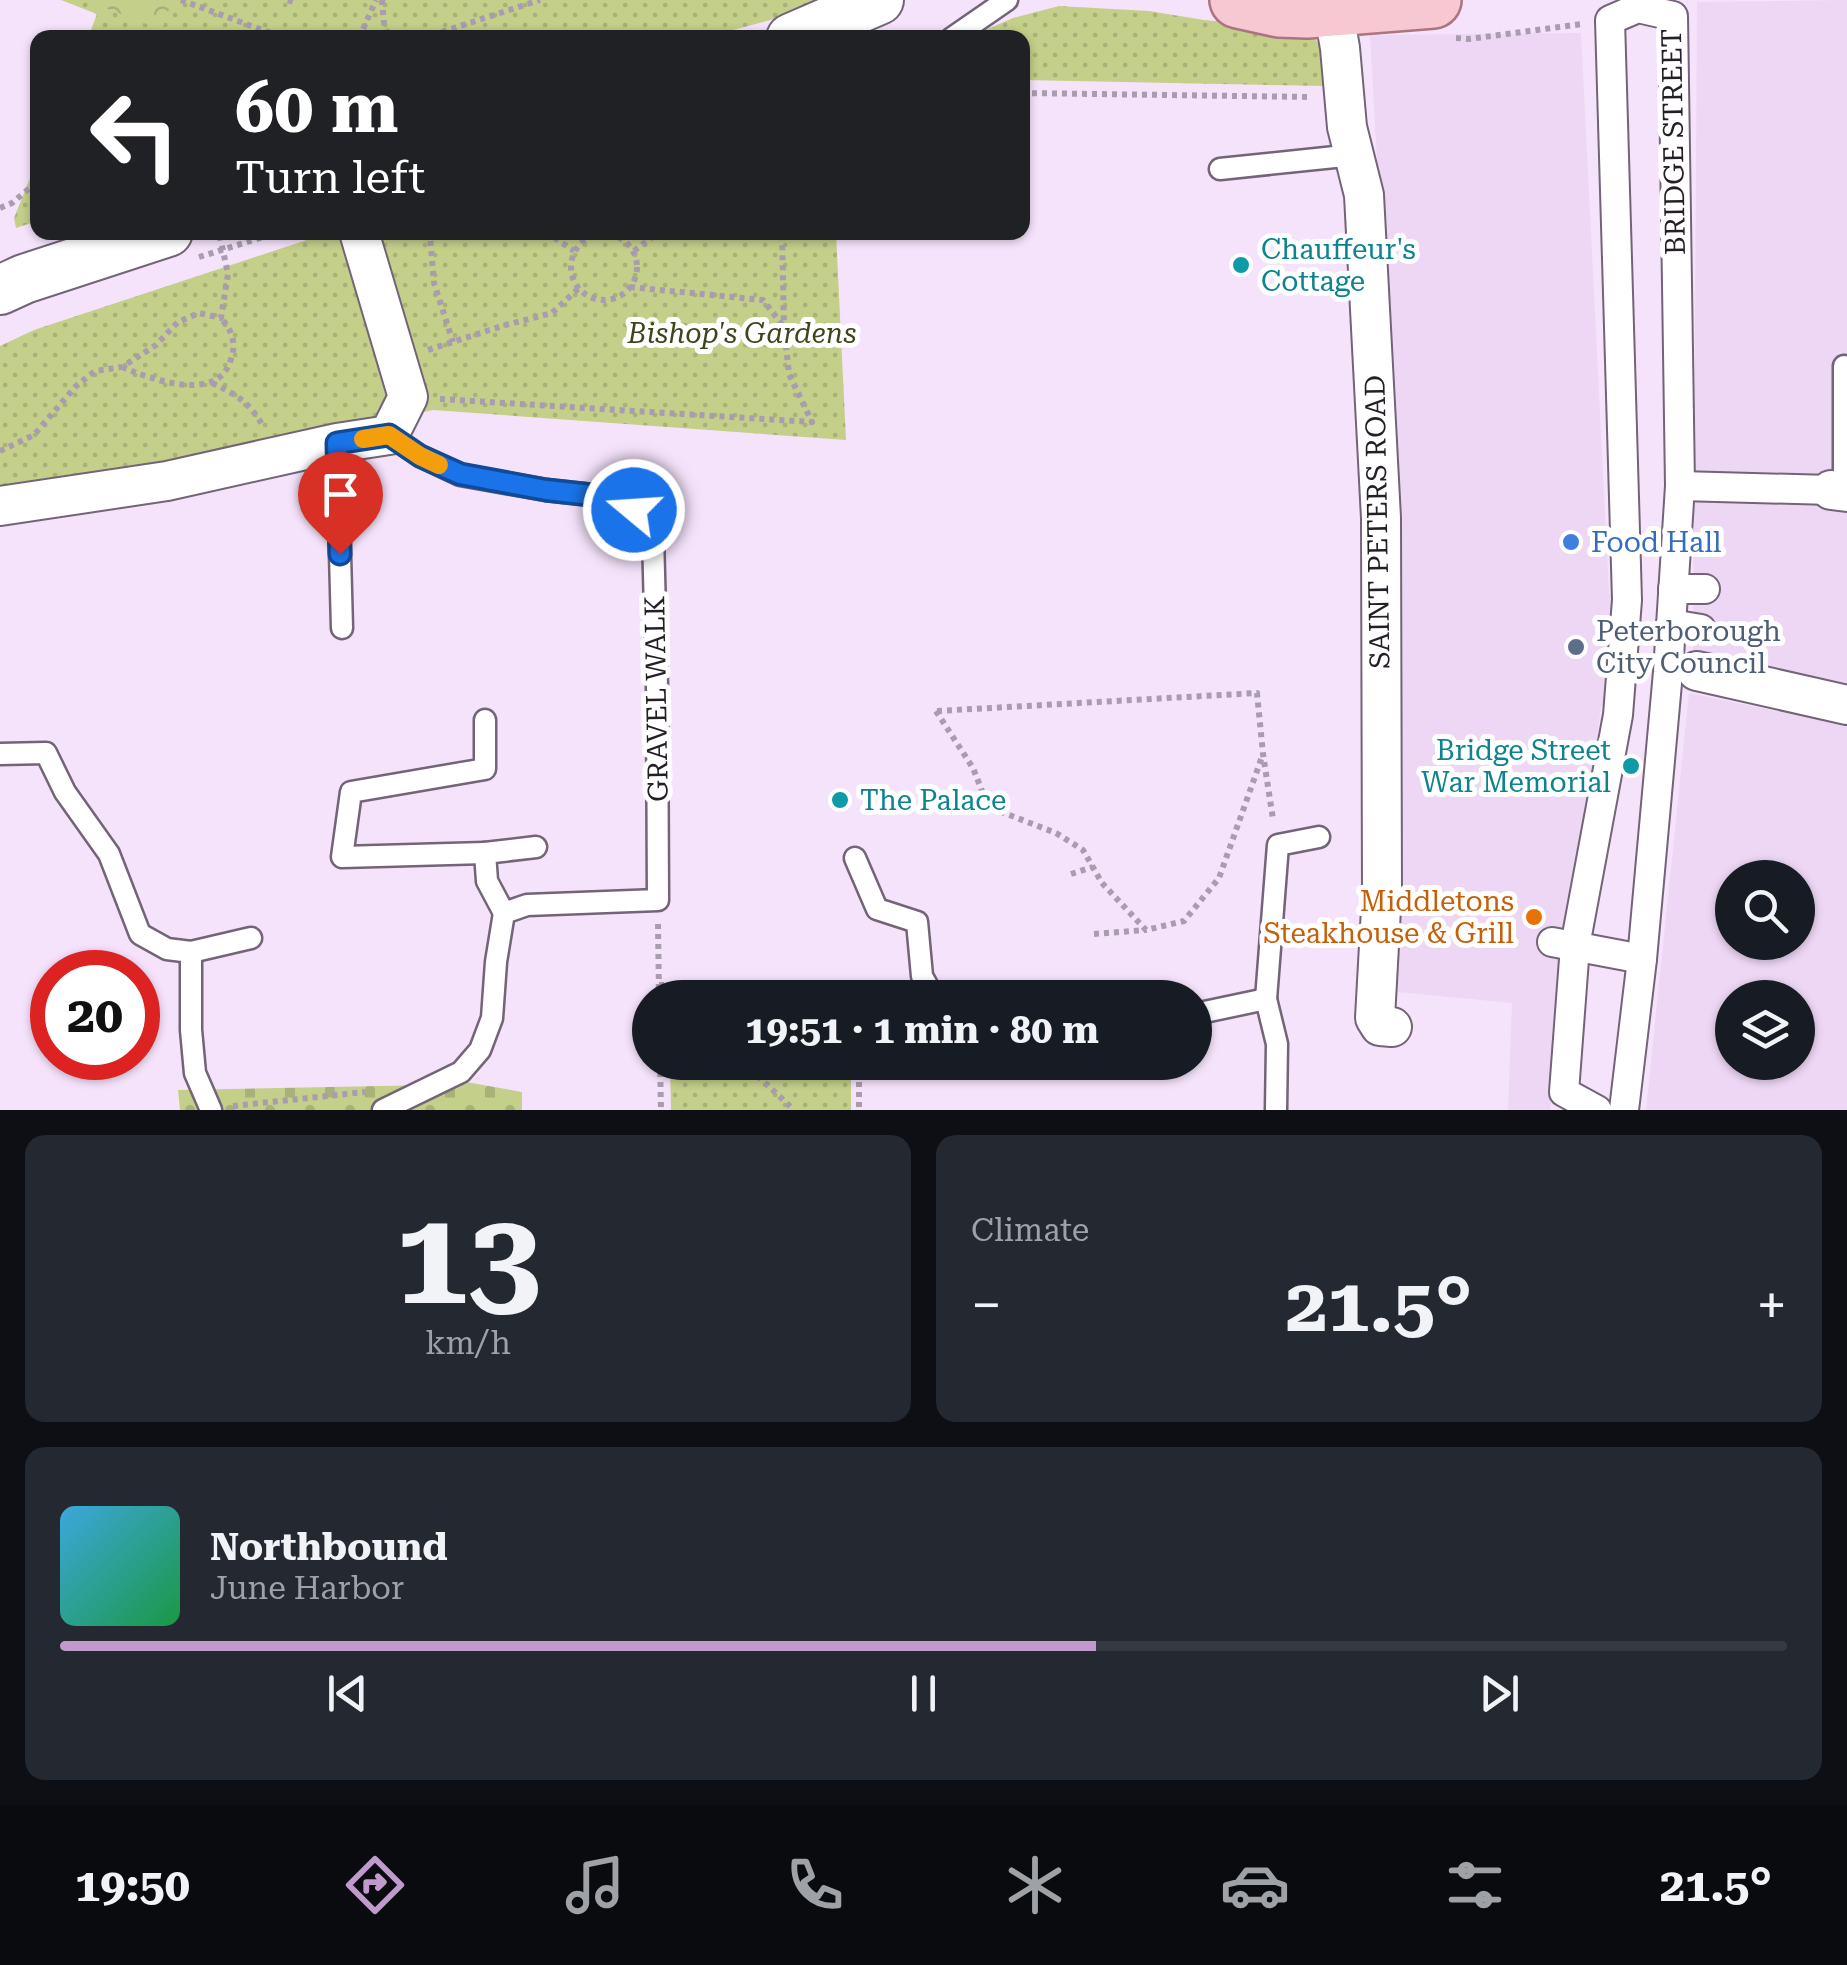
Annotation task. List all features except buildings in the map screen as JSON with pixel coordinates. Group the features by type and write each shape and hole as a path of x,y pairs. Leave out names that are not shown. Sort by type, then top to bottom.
{"main road":[{"path":"1238,0 1279,9 1333,8 1443,19"}],"street":[{"path":"812,30 885,2"},
{"name":"SAINT PETERS ROAD","path":"1333,8 1348,127 1364,195 1381,518 1382,890 1376,1018 1380,1026 1392,1028"},
{"name":"BRIDGE STREET","path":"1596,1110 1564,1092 1564,944 1618,715 1627,600 1610,20 1638,8 1673,16 1680,486 1670,624 1683,671 1624,1110"},
{"path":"12,279 141,240"},
{"path":"0,506 167,481 389,435 408,397 362,240"},
{"path":"1680,486 1841,491"},
{"path":"1673,589 1705,589"},
{"path":"1670,624 1701,630"},
{"path":"1683,671 1847,704"},
{"path":"1564,944 1642,959"}],"lane":[{"path":"964,30 1007,0"},
{"path":"1220,168 1354,155"},
{"path":"1841,491 1844,366"},
{"name":"GRAVEL WALK","path":"389,435 420,456 460,474 610,497 634,510 653,536 658,900"},
{"path":"337,443 342,628"},
{"path":"484,720 484,769 351,792 342,856 536,848"},
{"path":"0,754 46,753 65,792 108,854 140,934 167,949 190,952 251,938"},
{"path":"1276,1110 1277,1044 1266,999 1278,845 1319,837"},
{"path":"384,1110 461,1072 480,1050 492,1018 504,913 487,881 485,853"},
{"path":"854,858 877,909 916,922 924,980"},
{"path":"504,913 528,905 658,900"},
{"path":"190,952 195,1073 210,1109"},
{"path":"1212,1010 1266,999"}],"path":[{"path":"181,0 262,30"},
{"path":"363,30 379,0"},
{"path":"379,0 386,30"},
{"path":"516,0 524,5"},
{"path":"448,30 540,0"},
{"path":"1443,19 1469,39 1610,20"},
{"path":"1030,92 1345,98"},
{"path":"0,208 30,187"},
{"path":"221,240 228,274 221,318"},
{"path":"430,240 434,283 453,342"},
{"path":"557,240 574,252"},
{"path":"585,240 574,252 571,271 578,288 604,300 630,287 637,270 634,252 624,240"},
{"path":"634,252 649,240"},
{"path":"408,397 812,422 789,374 782,240"},
{"path":"630,287 763,300 784,328"},
{"path":"399,360 552,313 578,288"},
{"path":"0,452 34,435 76,386 96,371 122,367 156,345 178,322 199,313 221,318 233,332 234,352 227,371 212,382 182,385 148,378 122,367"},
{"path":"212,382 235,393 255,413 272,442 275,457"},
{"path":"1146,930 1102,883 1083,850 1056,833 999,811 982,791 973,768 936,711 1257,693 1278,845"},
{"path":"1094,934 1146,930 1184,921 1219,878 1263,754"},
{"path":"1071,874 1092,867"},
{"path":"658,900 659,980"},
{"path":"661,1080 662,1110"},
{"path":"762,1080 794,1110"},
{"path":"859,1080 859,1110"},
{"path":"210,1109 431,1085"}],"shaded area":[{"path":"1847,0 1847,693 1693,657 1697,2"},
{"path":"1581,33 1609,594 1625,599 1620,698 1601,706 1550,1110 1508,1110 1512,1003 1387,991 1402,611 1370,35"},
{"path":"1689,693 1847,726 1847,1110 1646,1110"}],"green space":[{"path":"61,0 841,0 733,30 91,30 97,14"},
{"path":"85,0 172,0 162,30"},
{"path":"1059,6 1149,11 1297,29 1317,41 1326,68 1326,86 1030,80 1030,30 985,30"},
{"path":"30,178 30,223 16,228 14,218"},
{"name":"Bishop's Gardens","path":"307,240 836,240 846,440 433,410 0,490 0,346 34,330"},
{"path":"449,1079 522,1092 522,1110 180,1110 178,1090 431,1085"},
{"path":"670,1080 851,1080 851,1110 671,1110"}],"slow traffic":[{"path":"363,439 389,435 439,465"}],"place":[{"name":"Chauffeur's Cottage","path":"1241,265"},
{"name":"Food Hall","path":"1571,542"},
{"name":"Peterborough City Council","path":"1576,647"},
{"name":"Bridge Street War Memorial","path":"1631,766"},
{"name":"The Palace","path":"840,800"},
{"name":"Middletons Steakhouse & Grill","path":"1534,917"}],"route":[{"path":"340,554 337,443 389,435 420,456 460,474 610,497 634,510"}]}
